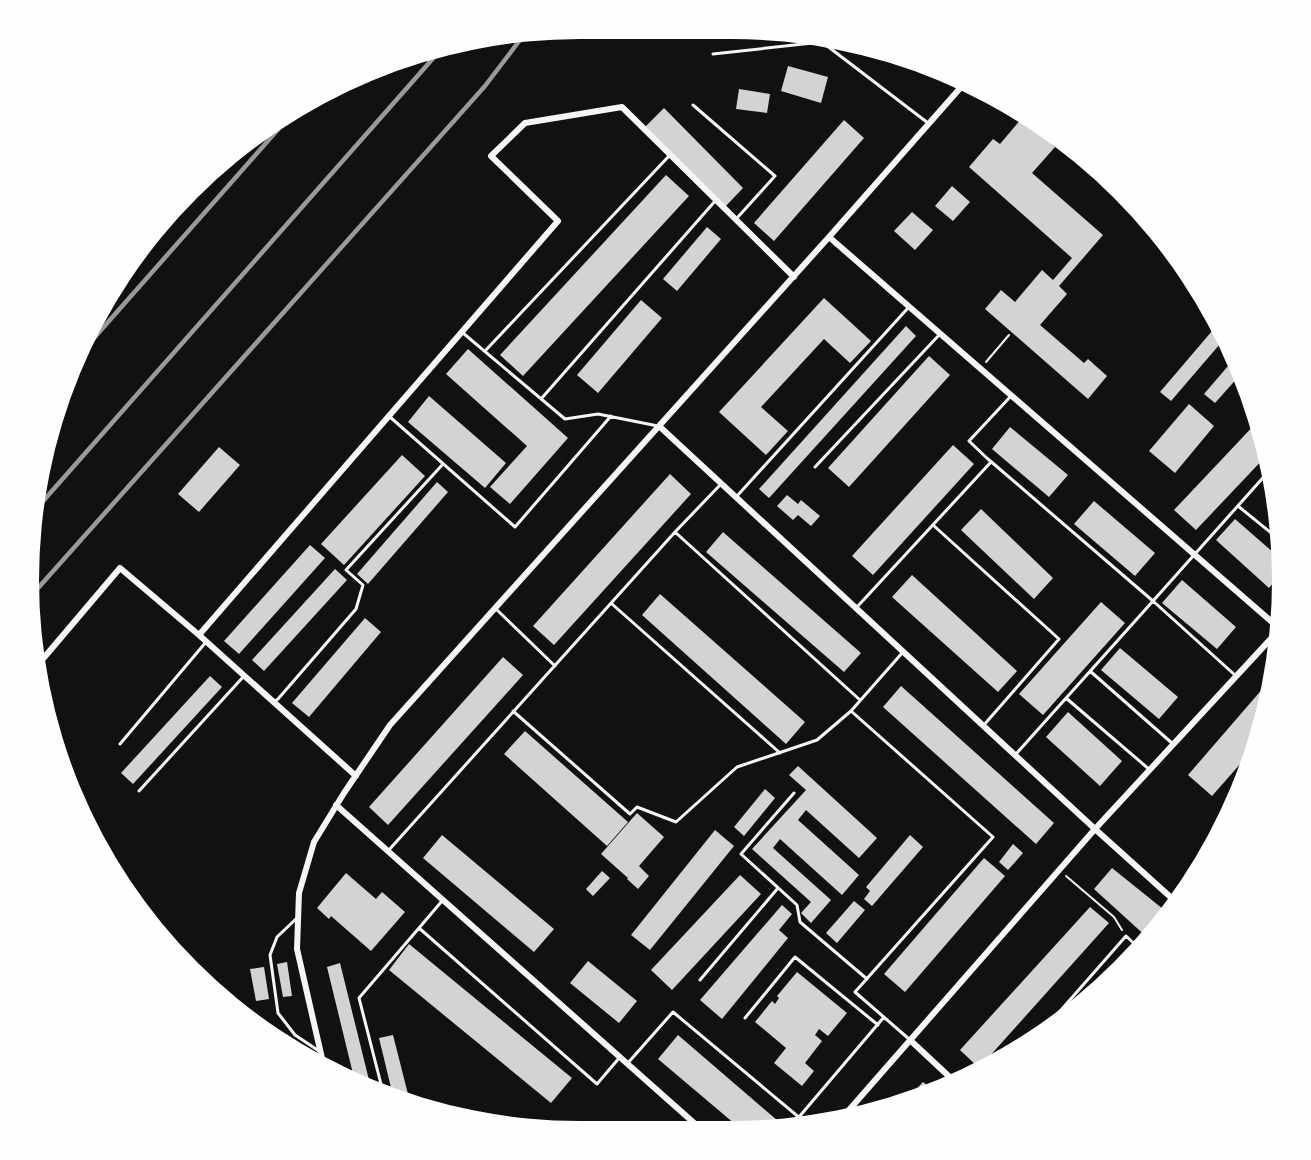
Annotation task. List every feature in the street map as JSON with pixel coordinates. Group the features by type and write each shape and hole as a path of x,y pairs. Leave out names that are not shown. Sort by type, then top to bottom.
{"street":[{"path":"320,1055 297,949 297,918 299,893 314,842 336,805 390,725 794,277 959,90"},
{"path":"199,635 558,220 491,156 525,123 622,107 794,277"},
{"path":"829,237 1270,621"},
{"path":"659,426 1170,896"},
{"path":"45,657 120,568 199,635 356,776"},
{"path":"851,1108 1095,829 1268,641"},
{"path":"336,805 692,1121"},
{"path":"910,1040 948,1075"}],"lane":[{"path":"713,54 803,44"},
{"path":"830,48 929,124"},
{"path":"693,105 775,176 736,220"},
{"path":"485,351 670,155"},
{"path":"542,399 716,200"},
{"path":"736,497 909,307"},
{"path":"461,331 565,419 598,414 659,426"},
{"path":"815,467 940,334"},
{"path":"1011,396 969,441 1236,676"},
{"path":"388,415 515,527 611,416"},
{"path":"856,608 991,462 988,459"},
{"path":"273,701 278,699 356,609 363,585 346,570 443,464"},
{"path":"1015,755 1263,478"},
{"path":"388,851 721,483"},
{"path":"1238,506 1270,532"},
{"path":"933,525 1059,639 983,726"},
{"path":"675,532 860,700"},
{"path":"612,604 780,753"},
{"path":"495,609 555,666"},
{"path":"120,744 206,642"},
{"path":"513,711 630,814 637,807 676,822 736,767 817,740 851,711 903,652"},
{"path":"1090,671 1173,744"},
{"path":"139,791 244,676"},
{"path":"1066,698 1150,770"},
{"path":"851,711 993,837 855,992 910,1040"},
{"path":"794,793 741,854 797,905 800,922 867,979"},
{"path":"700,980 778,888"},
{"path":"380,1082 359,998 443,900"},
{"path":"297,918 277,937 270,955 278,1013 295,1035 319,1051"},
{"path":"419,928 597,1084 620,1058"},
{"path":"1067,1003 1126,936 1133,942"},
{"path":"745,1018 795,957 878,1025"},
{"path":"627,1064 673,1012 798,1116"},
{"path":"800,1116 884,1017"}],"path":[{"path":"980,368 1009,335"},
{"path":"1059,870 1114,917 1126,936"}],"building":[{"path":"788,66 828,77 821,103 781,91"},
{"path":"739,89 770,94 767,113 736,109"},
{"path":"664,108 743,188 725,207 645,127"},
{"path":"844,120 864,138 774,241 754,223"},
{"path":"1019,122 1055,147 1032,173 1103,235 1059,286 1067,294 1040,325 1084,363 1088,359 1107,376 1088,399 985,309 1001,290 1015,302 1042,270 1053,280 1072,258 969,167 993,139 1000,144"},
{"path":"666,175 689,196 523,376 500,355"},
{"path":"952,186 970,202 953,221 935,206"},
{"path":"912,212 933,230 915,250 894,231"},
{"path":"707,227 721,239 677,291 663,279"},
{"path":"824,298 871,341 850,363 824,339 761,407 788,431 766,455 719,412"},
{"path":"641,300 662,318 598,393 577,375"},
{"path":"906,326 916,336 769,498 759,489"},
{"path":"1211,332 1218,346 1171,401 1160,392"},
{"path":"468,349 568,438 510,504 490,487 527,446 446,374"},
{"path":"929,356 950,375 849,487 828,468"},
{"path":"1228,366 1234,382 1215,403 1204,394"},
{"path":"429,396 506,463 485,488 408,422"},
{"path":"1189,404 1214,426 1175,473 1149,451"},
{"path":"1010,427 1068,475 1049,497 992,449"},
{"path":"1250,429 1259,463 1196,530 1174,510"},
{"path":"953,445 974,464 873,575 852,556"},
{"path":"219,447 240,465 199,512 178,494"},
{"path":"402,455 425,476 344,565 321,544"},
{"path":"670,474 691,494 554,645 533,626"},
{"path":"437,482 448,492 368,584 357,574"},
{"path":"787,495 798,504 801,500 820,516 811,526 798,515 793,520 777,506"},
{"path":"1094,501 1155,553 1135,576 1074,524"},
{"path":"981,509 1053,578 1034,599 961,530"},
{"path":"1235,519 1271,550 1272,585 1269,588 1216,540"},
{"path":"723,532 861,653 844,672 706,552"},
{"path":"310,545 325,558 239,654 224,641"},
{"path":"335,569 347,580 264,671 252,660"},
{"path":"912,575 1017,671 998,692 892,597"},
{"path":"1182,580 1236,627 1217,649 1162,603"},
{"path":"660,594 805,722 786,744 642,615"},
{"path":"1101,602 1125,623 1043,715 1019,694"},
{"path":"365,618 381,632 309,717 292,703"},
{"path":"1120,648 1178,697 1159,719 1101,670"},
{"path":"503,657 523,675 388,825 369,807"},
{"path":"210,676 222,687 133,784 121,773"},
{"path":"901,686 1054,823 1036,844 883,707"},
{"path":"1261,691 1239,766 1212,796 1188,775"},
{"path":"1068,712 1122,761 1100,786 1046,737"},
{"path":"525,731 628,822 607,846 504,754"},
{"path":"798,766 877,838 859,858 806,810 798,820 859,875 842,895 780,839 773,848 831,900 811,923 801,913 811,902 752,849 806,790 789,775"},
{"path":"765,789 775,798 744,836 734,827"},
{"path":"637,813 664,837 639,866 649,876 638,889 601,854"},
{"path":"715,830 734,846 650,950 631,935"},
{"path":"442,835 554,929 534,952 423,858"},
{"path":"910,835 923,847 872,906 864,899 870,891 866,887"},
{"path":"1013,844 1023,853 1008,870 999,862"},
{"path":"984,858 1005,876 905,992 884,974"},
{"path":"1112,868 1161,907 1142,932 1094,889"},
{"path":"602,871 610,878 593,896 586,889"},
{"path":"346,873 376,899 382,892 405,912 371,951 331,916 329,919 317,908"},
{"path":"740,875 761,894 672,990 651,970"},
{"path":"854,901 865,910 837,943 826,933"},
{"path":"782,905 792,914 779,930 788,938 722,1019 700,1000"},
{"path":"1090,907 1109,923 991,1054 974,1063 960,1050"},
{"path":"409,944 572,1078 551,1103 389,970"},
{"path":"588,961 637,1001 619,1023 570,983"},
{"path":"287,962 292,996 283,997 277,964"},
{"path":"340,963 368,1078 352,1070 327,967"},
{"path":"264,967 269,999 256,1001 250,969"},
{"path":"797,972 847,1013 828,1036 819,1029 815,1035 822,1041 805,1063 814,1071 802,1086 774,1063 786,1048 755,1022 772,1001 775,1004 779,998 777,996"},
{"path":"393,1035 408,1093 391,1086 379,1038"},
{"path":"678,1035 776,1119 731,1121 658,1059"}],"railway":[{"path":"39,587 485,86 518,43"},
{"path":"46,498 432,60"},
{"path":"100,331 275,133"}]}
